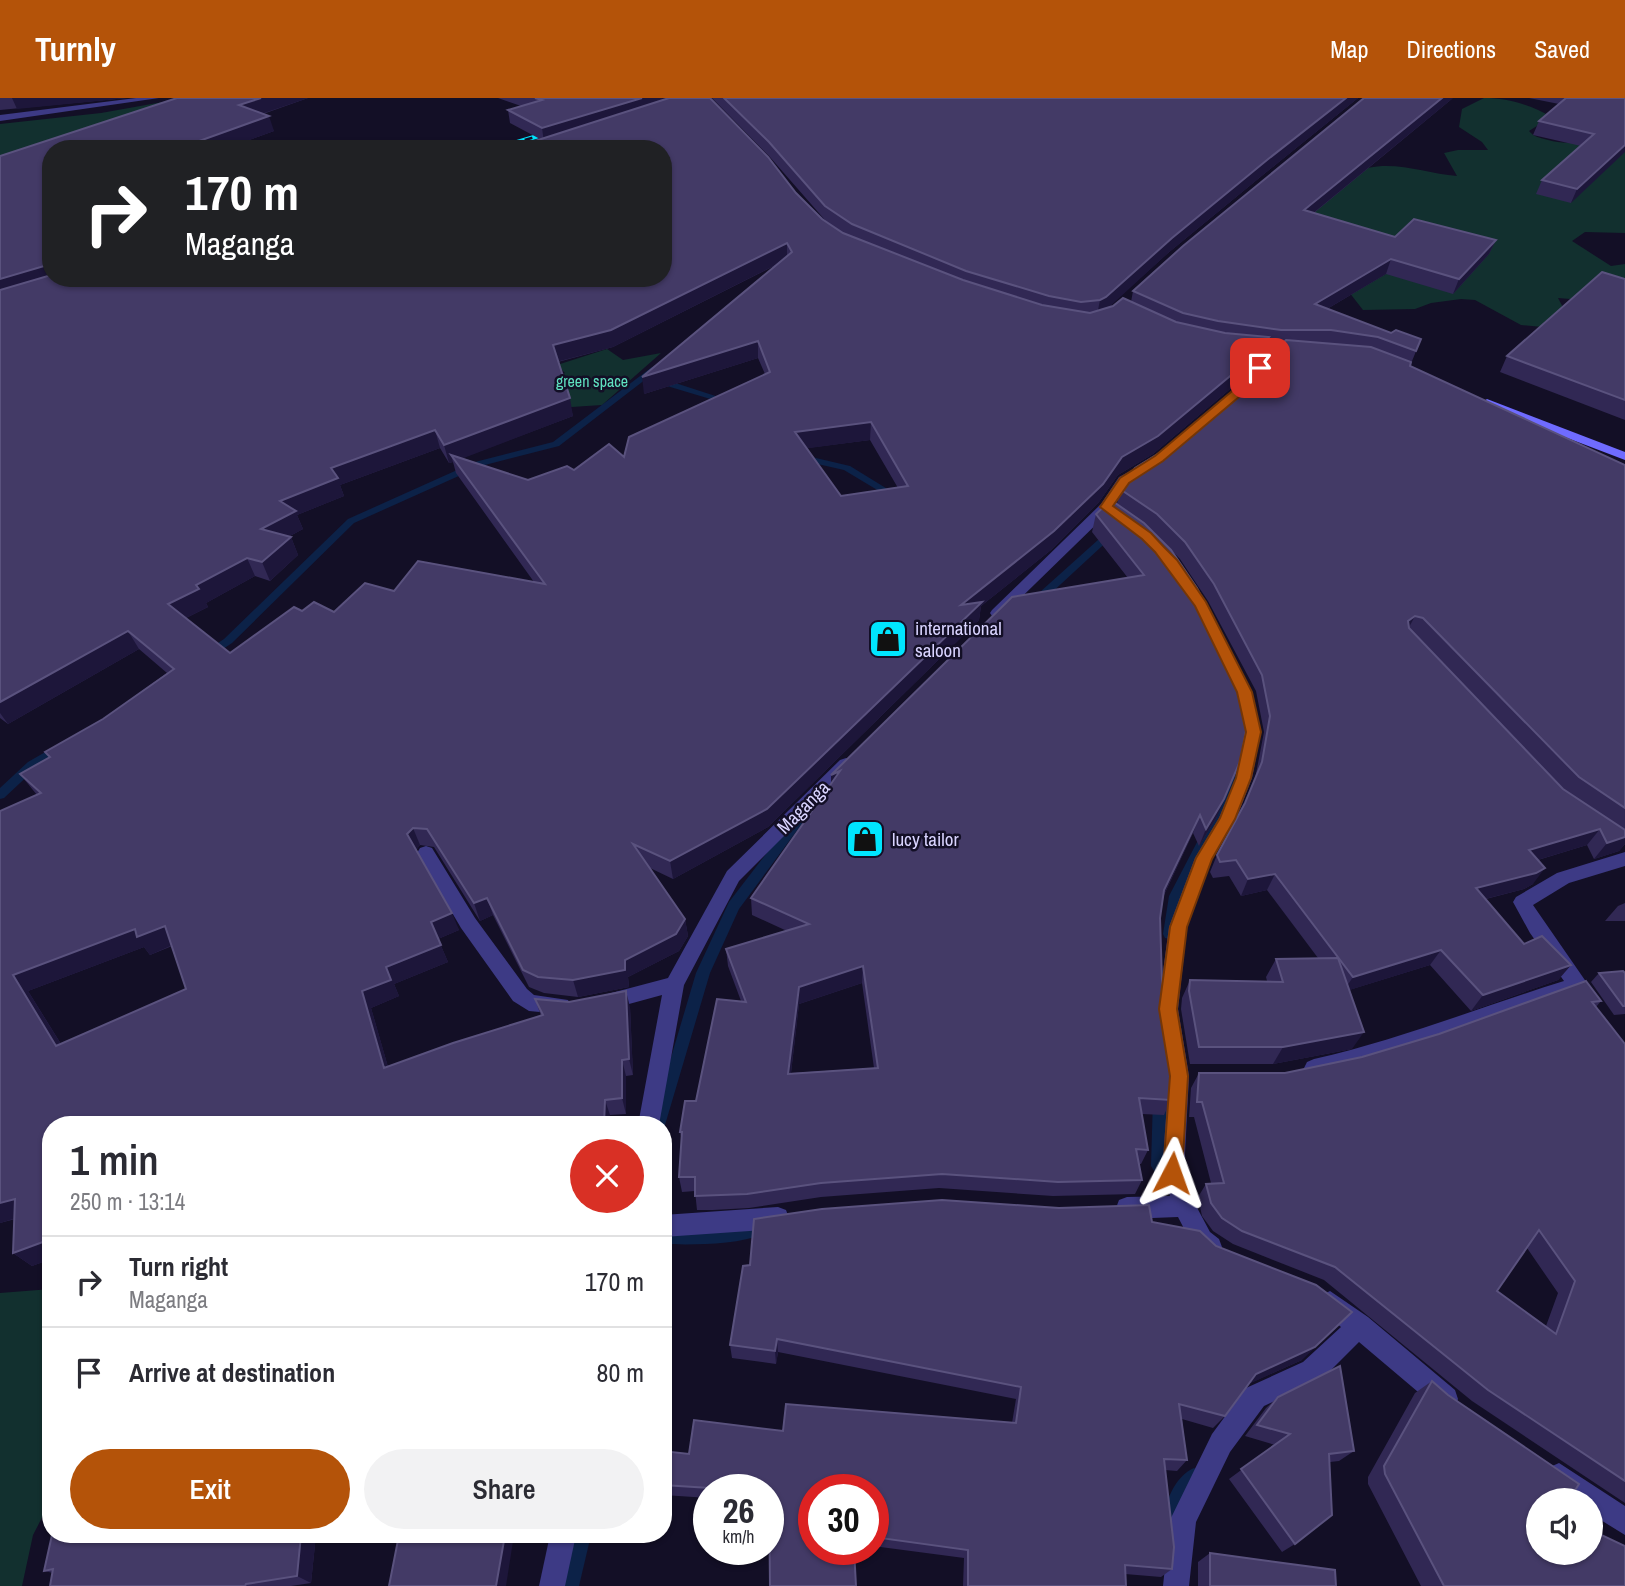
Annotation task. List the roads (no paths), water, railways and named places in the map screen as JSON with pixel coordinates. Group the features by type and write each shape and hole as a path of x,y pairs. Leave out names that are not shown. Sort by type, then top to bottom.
{"street":[{"path":"0,118 155,98"},
{"path":"1237,346 1313,352"},
{"path":"1228,400 1248,383 1276,351"},
{"path":"1471,396 1625,456"},
{"path":"984,627 1106,507 1124,480 1159,459"},
{"path":"1106,507 1127,522"},
{"path":"1227,1255 1215,1251 1202,1240 1184,1206 1172,1173 1179,1076 1168,1009 1178,927 1204,858 1227,819 1244,778 1253,732 1245,692 1238,680"},
{"name":"Maganga","path":"650,1116 674,984 733,876 860,751"},
{"path":"426,853 468,923 520,995 530,1003 573,1006 613,1002 674,984"},
{"path":"1593,1007 1537,928 1522,902 1563,878 1625,859"},
{"path":"1294,1072 1376,1054 1471,1019 1577,985"},
{"path":"1179,1076 1205,1076"},
{"path":"1105,1208 1184,1206"},
{"path":"672,1226 749,1222 797,1215"},
{"path":"1312,1289 1360,1325 1441,1396 1464,1411"},
{"path":"1176,1586 1183,1520 1220,1443 1255,1397 1312,1371 1360,1325"},
{"path":"1544,1466 1625,1522"},
{"path":"552,1586 562,1543"}],"waterway":[{"path":"210,653 228,641 351,521 478,464 556,444 655,369"},
{"path":"660,381 730,402"},
{"path":"803,458 847,468 897,498"},
{"path":"1035,599 1044,594 1111,533"},
{"path":"0,795 32,765 61,747"},
{"path":"1170,934 1175,896 1238,775"},
{"path":"661,1116 703,973 734,906 800,818"},
{"path":"1159,1166 1160,1098"},
{"path":"672,1237 737,1233 761,1228"},
{"path":"1174,1526 1175,1502 1194,1477"},
{"path":"570,1586 580,1543"}],"railway":[{"path":"524,140 555,131"}],"place":[{"name":"international saloon","path":"888,639"},
{"name":"lucy tailor","path":"865,839"}],"park label":[{"name":"green space","path":"592,381"}]}
